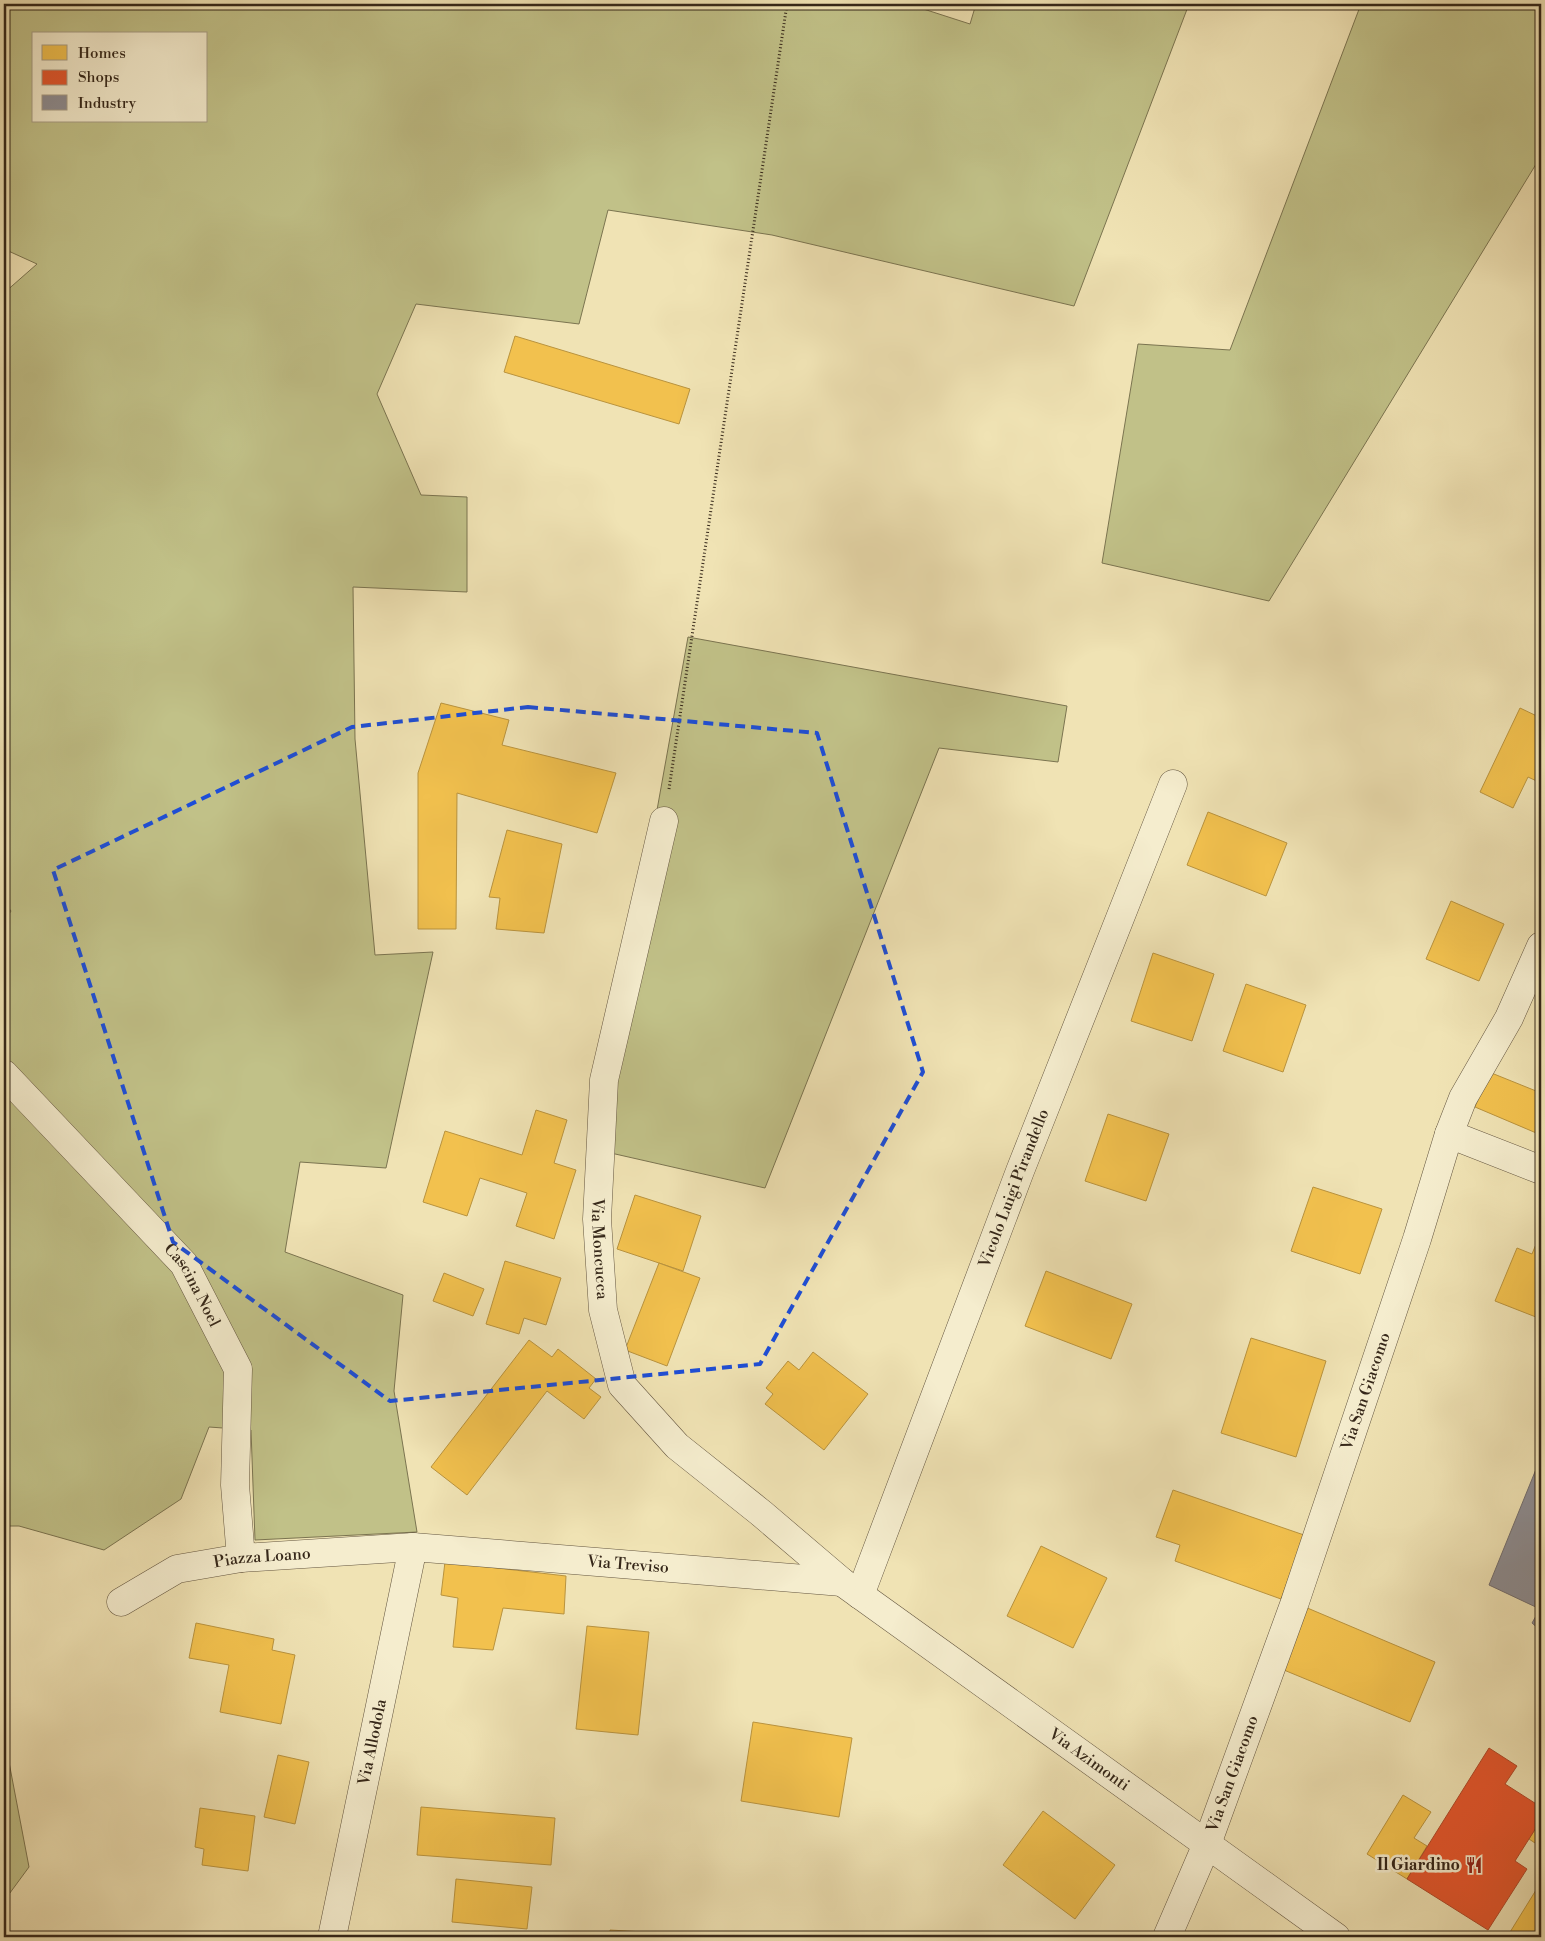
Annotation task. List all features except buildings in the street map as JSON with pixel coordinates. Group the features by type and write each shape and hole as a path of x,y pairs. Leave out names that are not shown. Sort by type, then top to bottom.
{"street":[{"name":"Vicolo Luigi Pirandello","path":"851,1589 1020,1171 1172,784"},
{"name":"Via Moncucca","path":"664,821 604,1080 597,1219 603,1310 622,1385 677,1446 851,1589"},
{"name":"Via San Giacomo","path":"1167,1937 1207,1844 1295,1602 1417,1239 1449,1134 1464,1098 1509,1018 1541,946"},
{"name":"Cascina Noel","path":"4,1074 184,1264 238,1369 235,1485 240,1558"},
{"path":"1449,1134 1541,1170"},
{"name":"Via Treviso","path":"413,1547 851,1589"},
{"name":"Piazza Loano","path":"121,1602 176,1569 240,1558 413,1547"},
{"name":"Via Allodola","path":"332,1937 413,1547"},
{"name":"Via Azimonti","path":"851,1589 1336,1937"}],"path":[{"path":"664,821 787,4"}],"highlighted area":[{"path":"528,707 817,733 923,1072 760,1364 390,1401 173,1242 53,870 352,727"}],"green space":[{"path":"4,4 908,4 970,24 976,4 1189,4 1074,306 772,235 608,210 579,324 416,304 377,394 421,495 467,497 467,592 353,587 355,739 375,955 433,952 386,1168 300,1162 285,1252 403,1295 394,1391 417,1532 255,1540 251,1430 209,1427 181,1499 104,1550 19,1526 4,1526 4,922 11,911 4,902 4,293 37,264 4,249"},
{"path":"1361,4 1541,4 1541,156 1269,601 1102,563 1138,344 1230,350"},
{"path":"688,637 1067,706 1058,762 939,748 765,1188 602,1151 623,1000"},
{"path":"4,1736 29,1867 4,1901"}],"place":[{"name":"Il Giardino","path":"1474,1865"}]}
